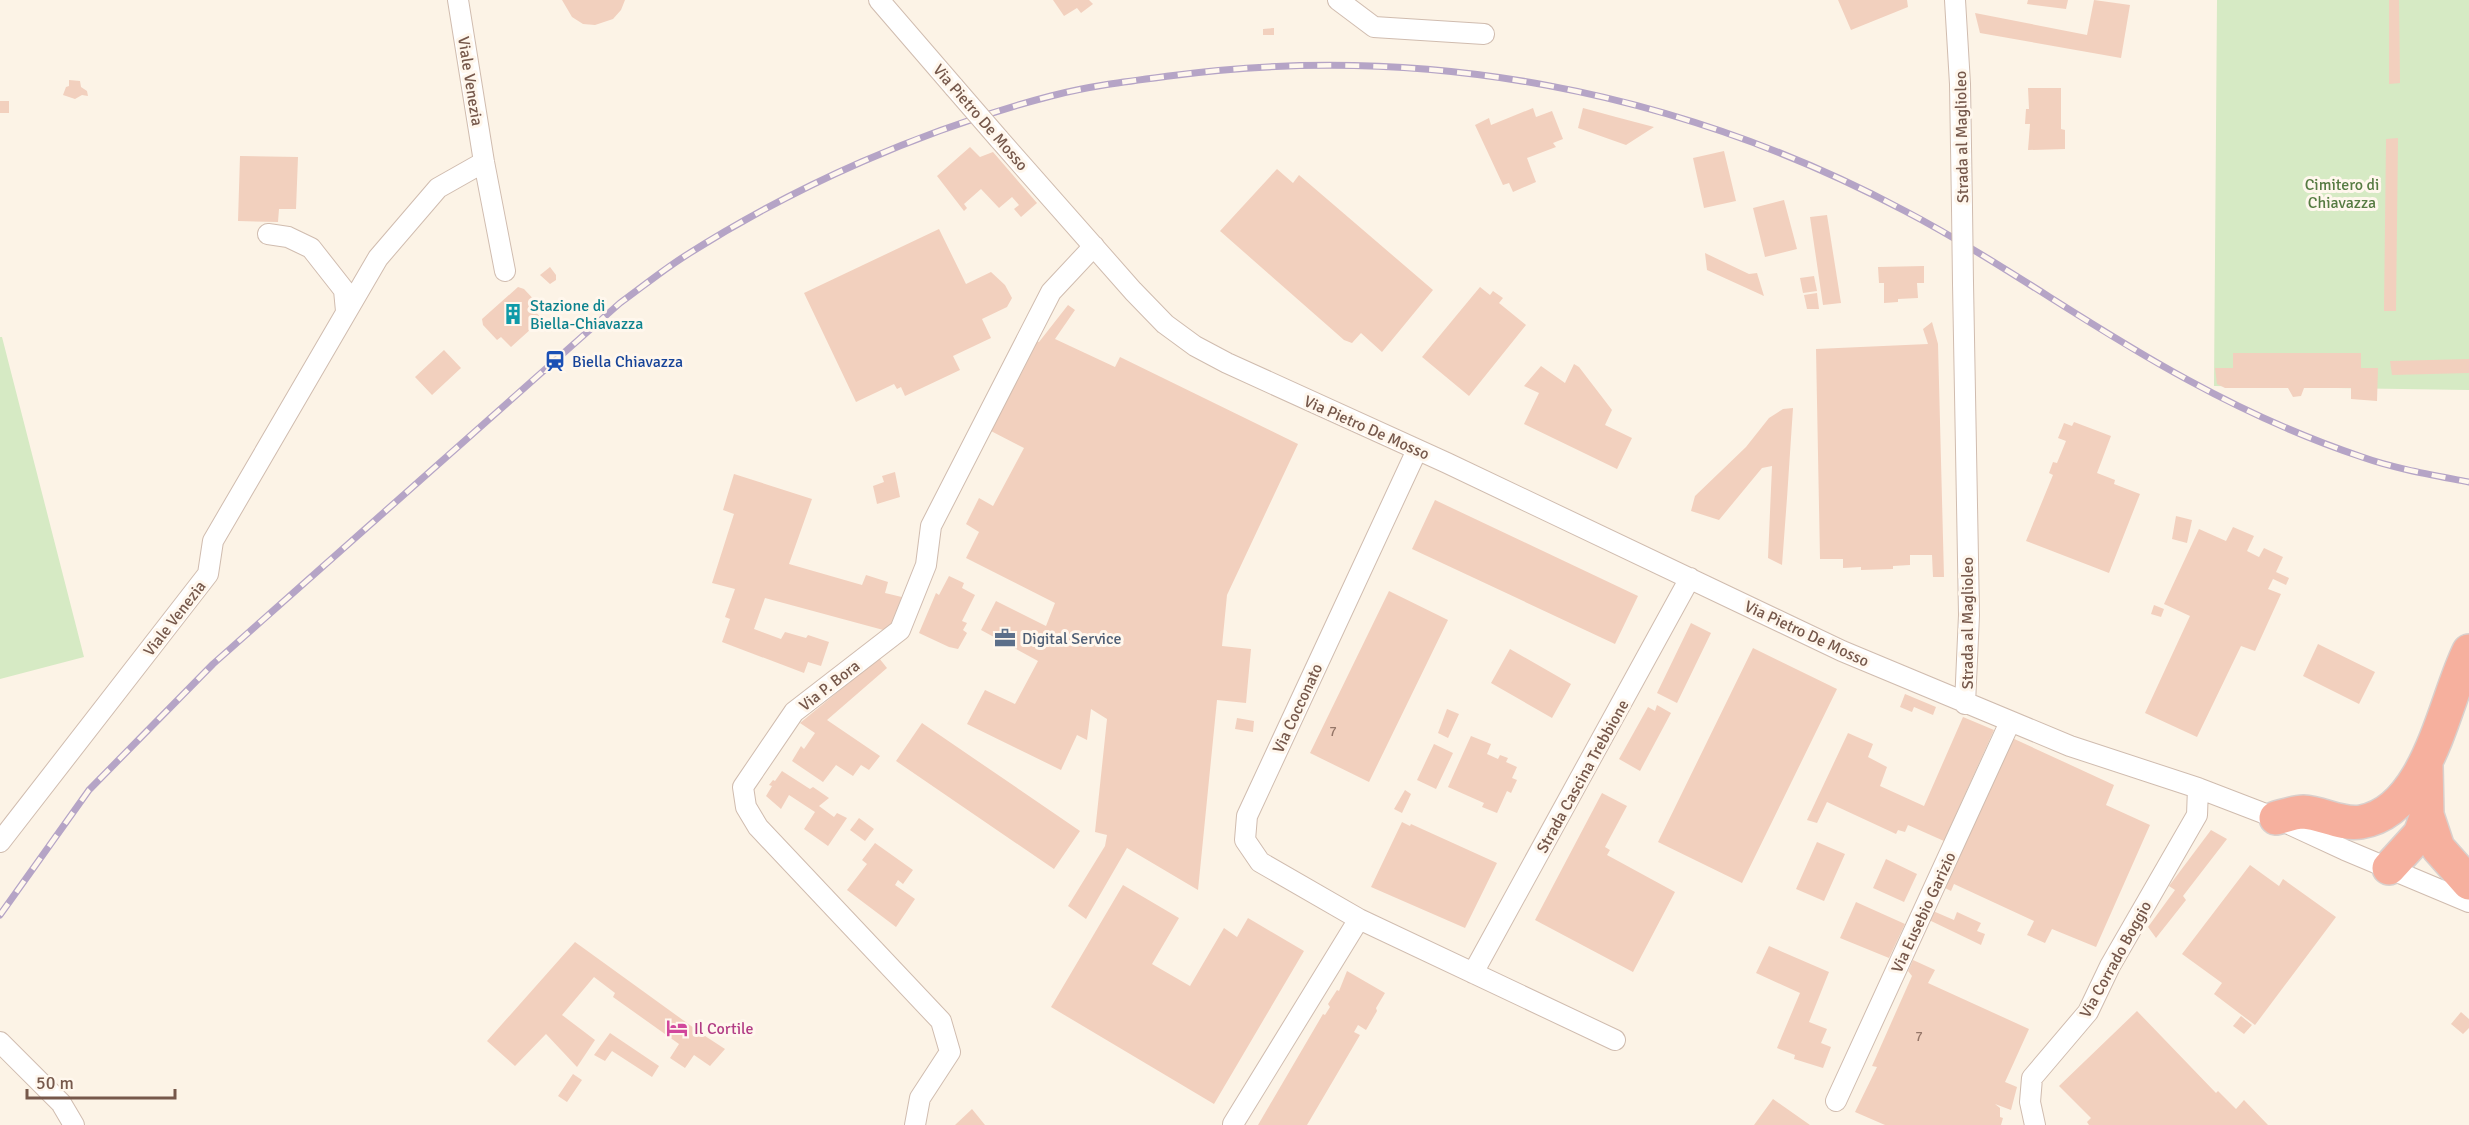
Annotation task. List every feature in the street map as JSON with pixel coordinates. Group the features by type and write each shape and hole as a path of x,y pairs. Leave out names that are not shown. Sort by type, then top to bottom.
{"highway":[{"path":"2276,818 2302,812 2341,822 2363,822 2392,809 2426,765 2469,651"},
{"path":"2426,765 2427,815 2438,848 2469,883"},
{"path":"2389,868 2387,848 2392,809"},
{"path":"2389,868 2420,834 2427,815"}],"street":[{"name":"Viale Venezia","path":"458,0 484,162 505,271"},
{"name":"Via Pietro De Mosso","path":"879,0 1165,324 1195,346 1842,651 1965,704"},
{"path":"1338,0 1374,27 1484,34"},
{"name":"Strada al Maglioleo","path":"1955,0 1960,84 1969,615 1965,704 2070,746 2198,788 2276,818 2469,902"},
{"name":"Viale Venezia","path":"0,842 208,574 213,541 378,258 438,188 484,162"},
{"path":"268,234 288,237 311,248 344,290 346,311"},
{"name":"Via P. Bora","path":"915,1125 920,1098 950,1052 941,1021 758,827 746,807 743,787 794,712 900,630 926,565 931,526 1051,292 1094,246"},
{"name":"Via Cocconato","path":"1359,919 1260,862 1245,840 1246,816 1417,450"},
{"name":"Strada Cascina Trebbione","path":"1473,973 1690,578"},
{"name":"Via Eusebio Garizio","path":"1836,1101 2010,722"},
{"name":"Via Corrado Boggio","path":"2035,1125 2030,1102 2032,1078 2088,1012 2110,966 2197,814 2198,788"},
{"path":"1233,1124 1359,919 1615,1040"},
{"path":"0,1042 61,1102 74,1125"}],"green space":[{"name":"Cimitero di Chiavazza","path":"2217,0 2469,0 2469,390 2214,386"},
{"path":"0,337 2,337 84,657 0,679"}],"building":[{"path":"562,0 625,0 621,10 613,19 595,25 583,24 572,17"},
{"path":"1053,0 1089,0 1093,4 1081,13 1077,8 1064,16"},
{"path":"1838,0 1907,0 1908,7 1851,30"},
{"path":"2028,0 2068,0 2066,9 2027,4"},
{"path":"2094,0 2130,5 2121,58 1980,33 1975,13 2087,35"},
{"path":"2389,0 2399,0 2400,83 2389,84"},
{"path":"1274,28 1274,35 1263,35 1263,29"},
{"path":"69,80 80,81 81,87 87,91 88,96 82,95 75,99 63,95 66,87 69,86"},
{"path":"2028,88 2061,88 2061,129 2065,130 2065,149 2028,150 2030,124 2025,124 2026,109 2029,109"},
{"path":"0,101 9,101 9,113 0,113"},
{"path":"1533,108 1536,117 1552,111 1563,139 1553,143 1556,147 1527,158 1536,182 1513,192 1509,183 1503,185 1475,125 1489,118 1491,125"},
{"path":"1583,108 1654,127 1626,145 1578,128"},
{"path":"2398,138 2396,311 2384,311 2386,139"},
{"path":"970,147 980,157 993,152 1037,203 1021,217 1014,209 1019,205 1012,197 999,208 981,189 964,204 967,208 964,211 937,176"},
{"path":"1724,151 1736,201 1704,208 1693,158"},
{"path":"240,156 298,157 296,209 279,209 278,222 238,221"},
{"path":"1277,169 1293,183 1299,175 1433,290 1382,352 1361,333 1352,343 1344,340 1220,231"},
{"path":"1784,200 1797,249 1765,257 1753,208"},
{"path":"1827,215 1841,303 1823,305 1810,217"},
{"path":"939,229 966,284 991,272 1005,285 1012,298 1007,307 982,319 991,338 953,356 960,370 905,396 901,387 897,389 894,384 856,402 804,293"},
{"path":"1705,253 1749,274 1757,273 1764,296 1707,270"},
{"path":"1924,266 1924,283 1917,283 1918,298 1898,299 1898,302 1884,303 1884,283 1879,283 1878,267"},
{"path":"550,267 556,275 556,280 550,284 540,275"},
{"path":"1814,276 1817,291 1803,293 1800,278"},
{"name":"Stazione di Biella-Chiavazza","path":"518,287 524,289 538,304 533,309 542,319 511,347 501,337 497,340 483,325 482,319"},
{"path":"1480,287 1490,295 1493,291 1503,298 1499,303 1526,325 1469,396 1422,357"},
{"path":"1817,293 1819,309 1807,309 1804,295"},
{"path":"1068,305 1075,310 1055,339 1115,367 1120,357 1298,444 1227,595 1222,646 1251,649 1246,703 1217,700 1198,890 1127,848 1086,919 1068,906 1105,846 1107,835 1095,832 1107,719 1091,709 1087,740 1077,735 1061,770 967,724 985,690 1015,704 1038,661 981,630 996,601 1046,626 1055,603 966,558 979,532 966,524 979,498 993,506 1024,448 989,430 1035,341 1039,342"},
{"path":"1932,322 1938,344 1944,577 1933,577 1932,555 1910,555 1910,565 1893,566 1893,569 1843,568 1843,559 1820,559 1816,349 1928,344 1923,329"},
{"path":"444,350 461,368 432,395 415,377"},
{"path":"2233,353 2361,353 2361,368 2378,368 2377,401 2351,399 2351,388 2304,388 2301,396 2293,397 2288,388 2225,388 2217,384 2215,368 2233,368"},
{"path":"2469,359 2469,373 2392,375 2390,361"},
{"path":"1574,364 1579,367 1612,410 1605,425 1632,438 1617,469 1524,424 1539,393 1524,386 1541,366 1565,383"},
{"path":"1793,408 1782,565 1768,558 1772,466 1762,468 1719,520 1691,511 1695,496 1746,447 1769,418 1783,409"},
{"path":"2074,422 2111,436 2097,473 2115,480 2114,484 2140,494 2109,573 2026,541 2053,475 2049,473 2053,462 2057,463 2066,441 2058,438 2064,423 2072,426"},
{"path":"895,472 900,497 877,504 873,486 884,482 882,476"},
{"path":"734,474 812,499 789,564 862,585 866,575 888,582 885,593 906,598 887,631 765,598 754,629 781,639 785,632 806,638 808,635 829,642 821,666 808,662 804,673 722,642 730,619 725,617 735,589 712,583 734,514 723,510"},
{"path":"1435,500 1638,596 1615,644 1412,549"},
{"path":"2176,516 2192,520 2187,543 2172,539"},
{"path":"2233,527 2254,536 2247,551 2259,557 2264,548 2283,557 2276,572 2289,578 2286,585 2273,579 2268,589 2281,594 2255,651 2241,646 2197,737 2145,713 2190,616 2164,604 2199,529 2226,541"},
{"path":"949,576 964,583 962,588 975,595 962,621 967,623 963,630 967,633 958,649 919,633 936,593 939,595"},
{"path":"1389,591 1448,620 1369,782 1310,753"},
{"path":"2154,605 2164,609 2161,617 2151,614"},
{"path":"1691,623 1711,633 1677,703 1657,693"},
{"path":"2318,644 2375,672 2359,704 2303,676"},
{"path":"1753,648 1837,689 1742,883 1658,842"},
{"path":"1510,649 1571,684 1552,718 1491,683"},
{"path":"879,658 887,668 827,720 880,756 869,770 861,765 853,776 836,765 823,782 792,761 801,746 804,749 815,733 800,723"},
{"path":"1905,694 1936,707 1933,715 1914,707 1912,712 1900,707"},
{"path":"1657,705 1671,713 1640,771 1619,759 1648,707 1655,711"},
{"path":"1447,709 1459,714 1448,738 1438,733"},
{"path":"1963,717 1994,730 1944,841 1908,825 1905,832 1898,830 1896,834 1827,802 1817,823 1807,820 1848,733 1873,744 1868,757 1887,767 1880,786 1924,806"},
{"path":"1237,718 1254,721 1253,732 1235,729"},
{"path":"922,723 1080,831 1054,869 896,761"},
{"path":"1471,736 1491,744 1487,754 1498,759 1500,755 1508,758 1506,762 1517,767 1512,778 1517,780 1511,793 1507,791 1497,813 1482,807 1484,803 1448,787"},
{"path":"2010,737 2114,785 2106,805 2150,825 2096,947 2052,929 2045,943 2027,935 2034,921 1954,884 1951,891 1943,887"},
{"path":"1434,744 1453,753 1436,789 1417,780"},
{"path":"782,771 829,798 819,806 834,817 837,813 847,818 828,846 804,829 815,812 789,795 781,809 766,796 772,786 769,785"},
{"path":"1405,790 1411,794 1402,813 1394,809"},
{"path":"1602,793 1627,806 1605,847 1610,850 1607,855 1675,892 1633,972 1535,920"},
{"path":"859,818 874,829 865,841 850,830"},
{"path":"1402,822 1497,863 1465,928 1371,887"},
{"path":"2211,830 2227,839 2183,896 2186,900 2156,938 2148,927 2175,890 2169,886"},
{"path":"1817,842 1845,854 1824,901 1796,889"},
{"path":"875,843 913,870 903,884 898,880 895,885 915,899 896,927 847,890 867,864 862,860"},
{"path":"1886,859 1917,874 1904,902 1873,888"},
{"path":"2250,865 2279,886 2283,879 2336,917 2255,1025 2214,994 2222,983 2182,954"},
{"path":"1123,885 1179,918 1152,964 1190,986 1224,928 1237,937 1248,918 1304,951 1214,1104 1051,1007"},
{"path":"1856,902 1905,924 1889,958 1840,938"},
{"path":"1933,911 1954,920 1957,912 1981,923 1977,931 1985,934 1981,945 1929,920"},
{"path":"575,942 725,1049 710,1066 694,1055 685,1068 670,1058 679,1044 613,997 615,993 594,977 562,1015 595,1040 577,1067 546,1034 515,1066 487,1041"},
{"path":"1769,946 1829,972 1809,1022 1827,1029 1821,1043 1831,1047 1823,1068 1794,1059 1795,1055 1777,1048 1800,993 1756,973"},
{"path":"1913,960 1935,970 1928,983 2029,1029 2005,1082 2017,1087 2011,1110 1995,1104 2000,1108 2000,1117 2003,1118 2001,1125 1885,1125 1855,1112 1877,1067 1872,1066 1912,976 1908,971"},
{"path":"1347,971 1385,993 1376,1008 1377,1011 1366,1030 1358,1025 1354,1032 1360,1035 1307,1125 1258,1125 1323,1014 1325,1015 1330,1007 1328,1004 1337,990 1339,991"},
{"path":"2137,1011 2216,1093 2218,1091 2236,1109 2244,1100 2268,1125 2089,1125 2087,1122 2091,1118 2059,1086"},
{"path":"2461,1012 2469,1019 2469,1028 2463,1034 2451,1024"},
{"path":"2241,1016 2252,1025 2244,1034 2233,1026"},
{"path":"610,1033 659,1066 652,1077 612,1051 605,1061 594,1055"},
{"path":"573,1074 582,1080 567,1102 558,1096"},
{"path":"1773,1099 1810,1125 1754,1125"},
{"path":"972,1109 985,1125 955,1125"}],"railway":[{"path":"0,915 89,790 213,664 620,303 677,261 727,230 816,183 862,162 909,142 1003,109 1095,87 1169,76 1264,67 1360,66 1454,72 1547,85 1639,106 1730,134 1818,169 1905,211 2152,360 2273,422 2317,441 2375,461 2469,482"}],"place":[{"name":"Stazione di Biella-Chiavazza","path":"513,314"},
{"name":"Biella Chiavazza","path":"555,361"},
{"name":"Digital Service","path":"1005,638"},
{"name":"Il Cortile","path":"677,1028"}]}
